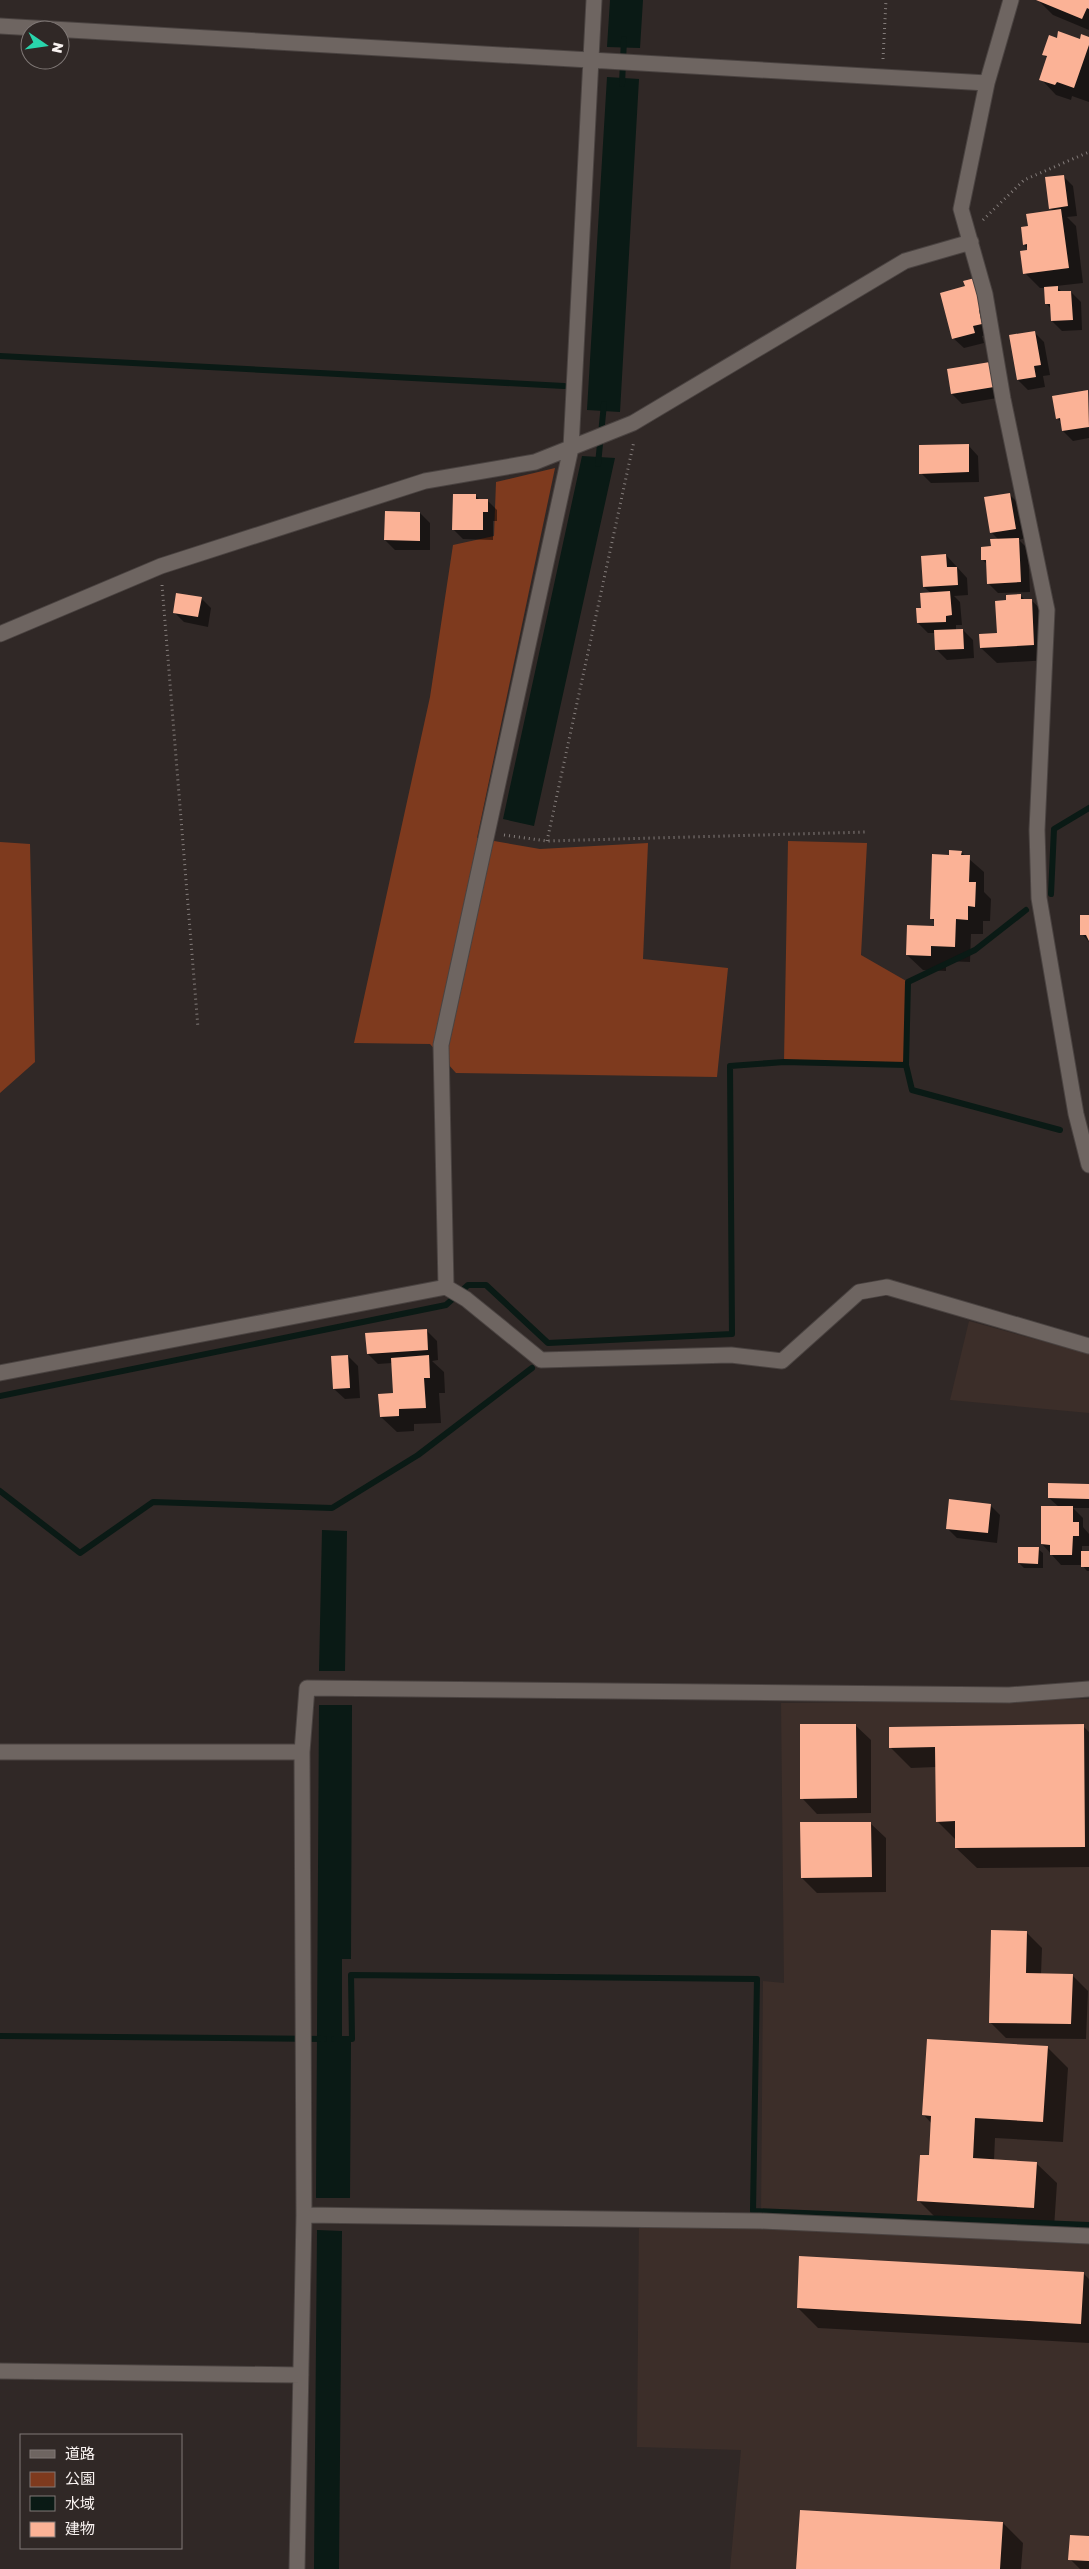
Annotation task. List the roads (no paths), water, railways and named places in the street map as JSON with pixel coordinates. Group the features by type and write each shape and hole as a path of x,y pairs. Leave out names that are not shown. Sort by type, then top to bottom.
{"street":[{"path":"446,1287 441,1044 571,448 594,0"},
{"path":"1010,0 987,83 961,209 985,294 1002,399 1047,610 1037,830 1039,898 1076,1114 1089,1165"},
{"path":"0,26 987,83"},
{"path":"0,634 161,566 425,482 535,462 591,440 633,423 905,261 971,242"},
{"path":"0,1373 446,1287 466,1299 541,1360 731,1355 782,1361 859,1292 887,1287 1089,1346"},
{"path":"297,2569 304,2215 302,1752 307,1688 1009,1695 1089,1689"},
{"path":"0,1752 302,1752"},
{"path":"304,2215 761,2221 1089,2236"},
{"path":"0,2371 301,2375"}],"water":[{"path":"610,0 643,0 640,48 607,47"},
{"path":"607,77 639,79 620,412 587,410"},
{"path":"582,456 615,458 534,826 503,819"},
{"path":"322,1530 347,1531 345,1671 319,1671"},
{"path":"319,1705 352,1705 351,1959 342,1959 342,2042 351,2042 350,2198 316,2198"},
{"path":"317,2230 342,2231 339,2569 314,2569"}],"waterway":[{"path":"622,84 624,39"},
{"path":"0,356 564,386 0,356"},
{"path":"598,464 604,404"},
{"path":"1051,894 1054,829 1089,808"},
{"path":"906,1065 908,982 975,950 1026,910"},
{"path":"0,1396 446,1305 468,1285 486,1285 548,1343 732,1334 730,1066 784,1062 906,1065 912,1090 1060,1130"},
{"path":"0,1491 80,1553 153,1502 332,1508 418,1455 532,1368"},
{"path":"334,2039 352,2039 351,1975 757,1979 753,2211 1089,2225"},
{"path":"0,2036 324,2039"}]}
